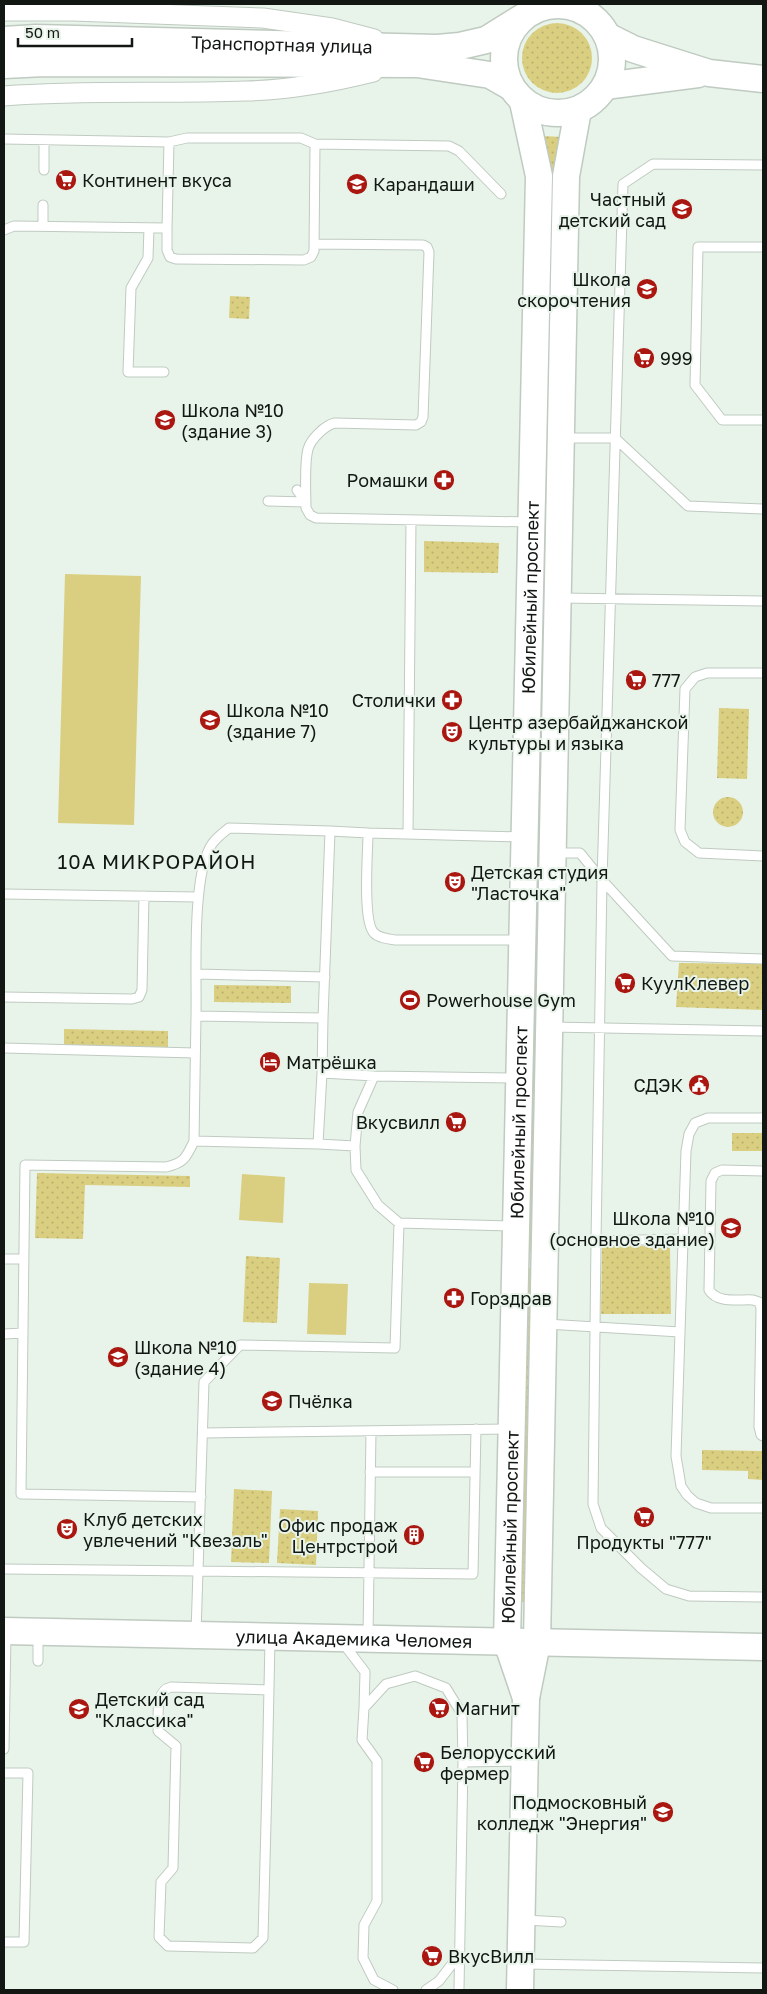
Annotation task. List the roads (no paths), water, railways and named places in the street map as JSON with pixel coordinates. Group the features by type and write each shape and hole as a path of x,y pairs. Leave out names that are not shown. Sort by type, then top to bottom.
{"street":[{"path":"563,4 577,7 595,19 608,36 612,52 612,70 606,86 594,100 578,110 550,113 536,109 517,94 505,73 503,58 505,42 512,28 522,17 535,9 548,5 563,4"},
{"path":"4,11 73,11 263,18 332,28 405,55"},
{"name":"Транспортная улица","path":"4,65 405,55 486,40 522,17"},
{"path":"608,36 633,49 709,73 763,79"},
{"name":"Транспортная улица","path":"4,40 36,38 405,55 490,74 517,94"},
{"path":"4,96 80,92 247,91 361,75 405,55"},
{"path":"606,86 709,73"},
{"name":"Юбилейный проспект","path":"517,94 539,176 507,1642 526,1698"},
{"name":"Юбилейный проспект","path":"520,1990 526,1698 538,1643 566,176 578,110"},
{"name":"улица Академика Челомея","path":"5,1631 763,1646"}],"lane":[{"path":"4,139 169,142 187,138 301,138 314,144 454,147 501,194"},
{"path":"44,140 44,170"},
{"path":"169,142 168,250 170,256 176,259 304,260 311,257 314,251 314,144"},
{"path":"763,165 653,164 623,184 602,880 593,1504 601,1528 641,1568 666,1588 689,1596 763,1597"},
{"path":"43,205 43,226"},
{"path":"4,230 14,226 168,228"},
{"path":"149,228 148,258 131,288 128,372 164,372"},
{"path":"314,244 423,245 427,247 429,252 423,417 421,422 416,424 329,424 308,448 306,508 310,515 316,518 532,522"},
{"path":"763,247 698,247 695,385 722,420 763,420"},
{"path":"561,438 615,438 688,506 763,509"},
{"path":"297,490 306,502"},
{"path":"268,502 306,502"},
{"path":"408,834 411,520"},
{"path":"558,598 763,600"},
{"path":"763,673 708,673 695,677 684,688 680,830 685,842 699,853 763,856"},
{"path":"200,1497 21,1494 25,1165 166,1167 176,1165 186,1159 194,1141 198,898 202,866 208,843 229,828 525,838"},
{"path":"318,1144 330,832"},
{"path":"368,833 367,912 369,926 374,934 395,940 523,940"},
{"path":"553,853 580,853 602,880 672,956 763,958"},
{"path":"4,894 198,898"},
{"path":"4,997 132,999 139,997 142,990 144,896"},
{"path":"197,974 325,977"},
{"path":"196,1016 324,1018"},
{"path":"549,1027 763,1031"},
{"path":"4,1048 195,1053"},
{"path":"322,1073 374,1076 520,1078"},
{"path":"374,1076 358,1112 356,1170 378,1205 399,1223 516,1226"},
{"path":"763,1118 708,1118 695,1123 689,1134 686,1150 676,1456 681,1486 696,1503 711,1508 763,1508"},
{"path":"194,1141 356,1146"},
{"path":"763,1171 722,1170 715,1173 711,1181 709,1290 718,1299 753,1300 759,1302 761,1308 759,1427 763,1436"},
{"path":"196,1636 204,1382 240,1345 395,1348 399,1223"},
{"path":"596,1240 683,1239"},
{"path":"4,1259 24,1259"},
{"path":"544,1324 680,1332"},
{"path":"4,1334 23,1333"},
{"path":"203,1433 512,1429"},
{"path":"4,1569 473,1574 476,1430"},
{"path":"368,1639 371,1431"},
{"path":"370,1472 475,1472"},
{"path":"4,1748 5,1631"},
{"path":"38,1632 38,1661"},
{"path":"269,1690 171,1687 166,1688 161,1693 158,1731 176,1746 173,1868 161,1882 158,1937 168,1946 253,1948 263,1938 269,1690 270,1637"},
{"path":"340,1639 365,1672 362,1740 377,1761 377,1901 364,1925 363,1958 374,1980 393,1990"},
{"path":"364,1708 386,1684 415,1676 446,1688 462,1714 463,1762 459,1990"},
{"path":"463,1762 525,1761"},
{"path":"4,1773 28,1773 24,1942 4,1942"},
{"path":"522,1920 561,1922"},
{"path":"426,1990 439,1981 460,1954"},
{"path":"521,1964 763,1968"}],"place":[{"name":"Континент вкуса","path":"66,180"},
{"name":"Карандаши","path":"357,184"},
{"name":"Частный детский сад","path":"682,209"},
{"name":"Школа скорочтения","path":"647,289"},
{"name":"999","path":"644,358"},
{"name":"Школа №10 (здание 3)","path":"165,420"},
{"name":"Ромашки","path":"444,480"},
{"name":"777","path":"636,680"},
{"name":"Столички","path":"452,700"},
{"name":"Школа №10 (здание 7)","path":"210,720"},
{"name":"Центр азербайджанской культуры и языка","path":"452,732"},
{"name":"Детская студия \"Ласточка\"","path":"455,882"},
{"name":"КуулКлевер","path":"625,983"},
{"name":"Powerhouse Gym","path":"410,1000"},
{"name":"Матрёшка","path":"270,1062"},
{"name":"СДЭК","path":"699,1085"},
{"name":"Вкусвилл","path":"456,1122"},
{"name":"Школа №10 (основное здание)","path":"731,1228"},
{"name":"Горздрав","path":"454,1298"},
{"name":"Школа №10 (здание 4)","path":"118,1357"},
{"name":"Пчёлка","path":"272,1401"},
{"name":"Продукты \"777\"","path":"644,1517"},
{"name":"Клуб детских увлечений \"Квезаль\"","path":"67,1529"},
{"name":"Офис продаж Центрстрой","path":"414,1535"},
{"name":"Магнит","path":"439,1708"},
{"name":"Детский сад \"Классика\"","path":"79,1709"},
{"name":"Белорусский фермер","path":"424,1762"},
{"name":"Подмосковный колледж \"Энергия\"","path":"663,1812"},
{"name":"ВкусВилл","path":"432,1956"}],"district":[{"name":"10А МИКРОРАЙОН","path":"157,861"}]}
